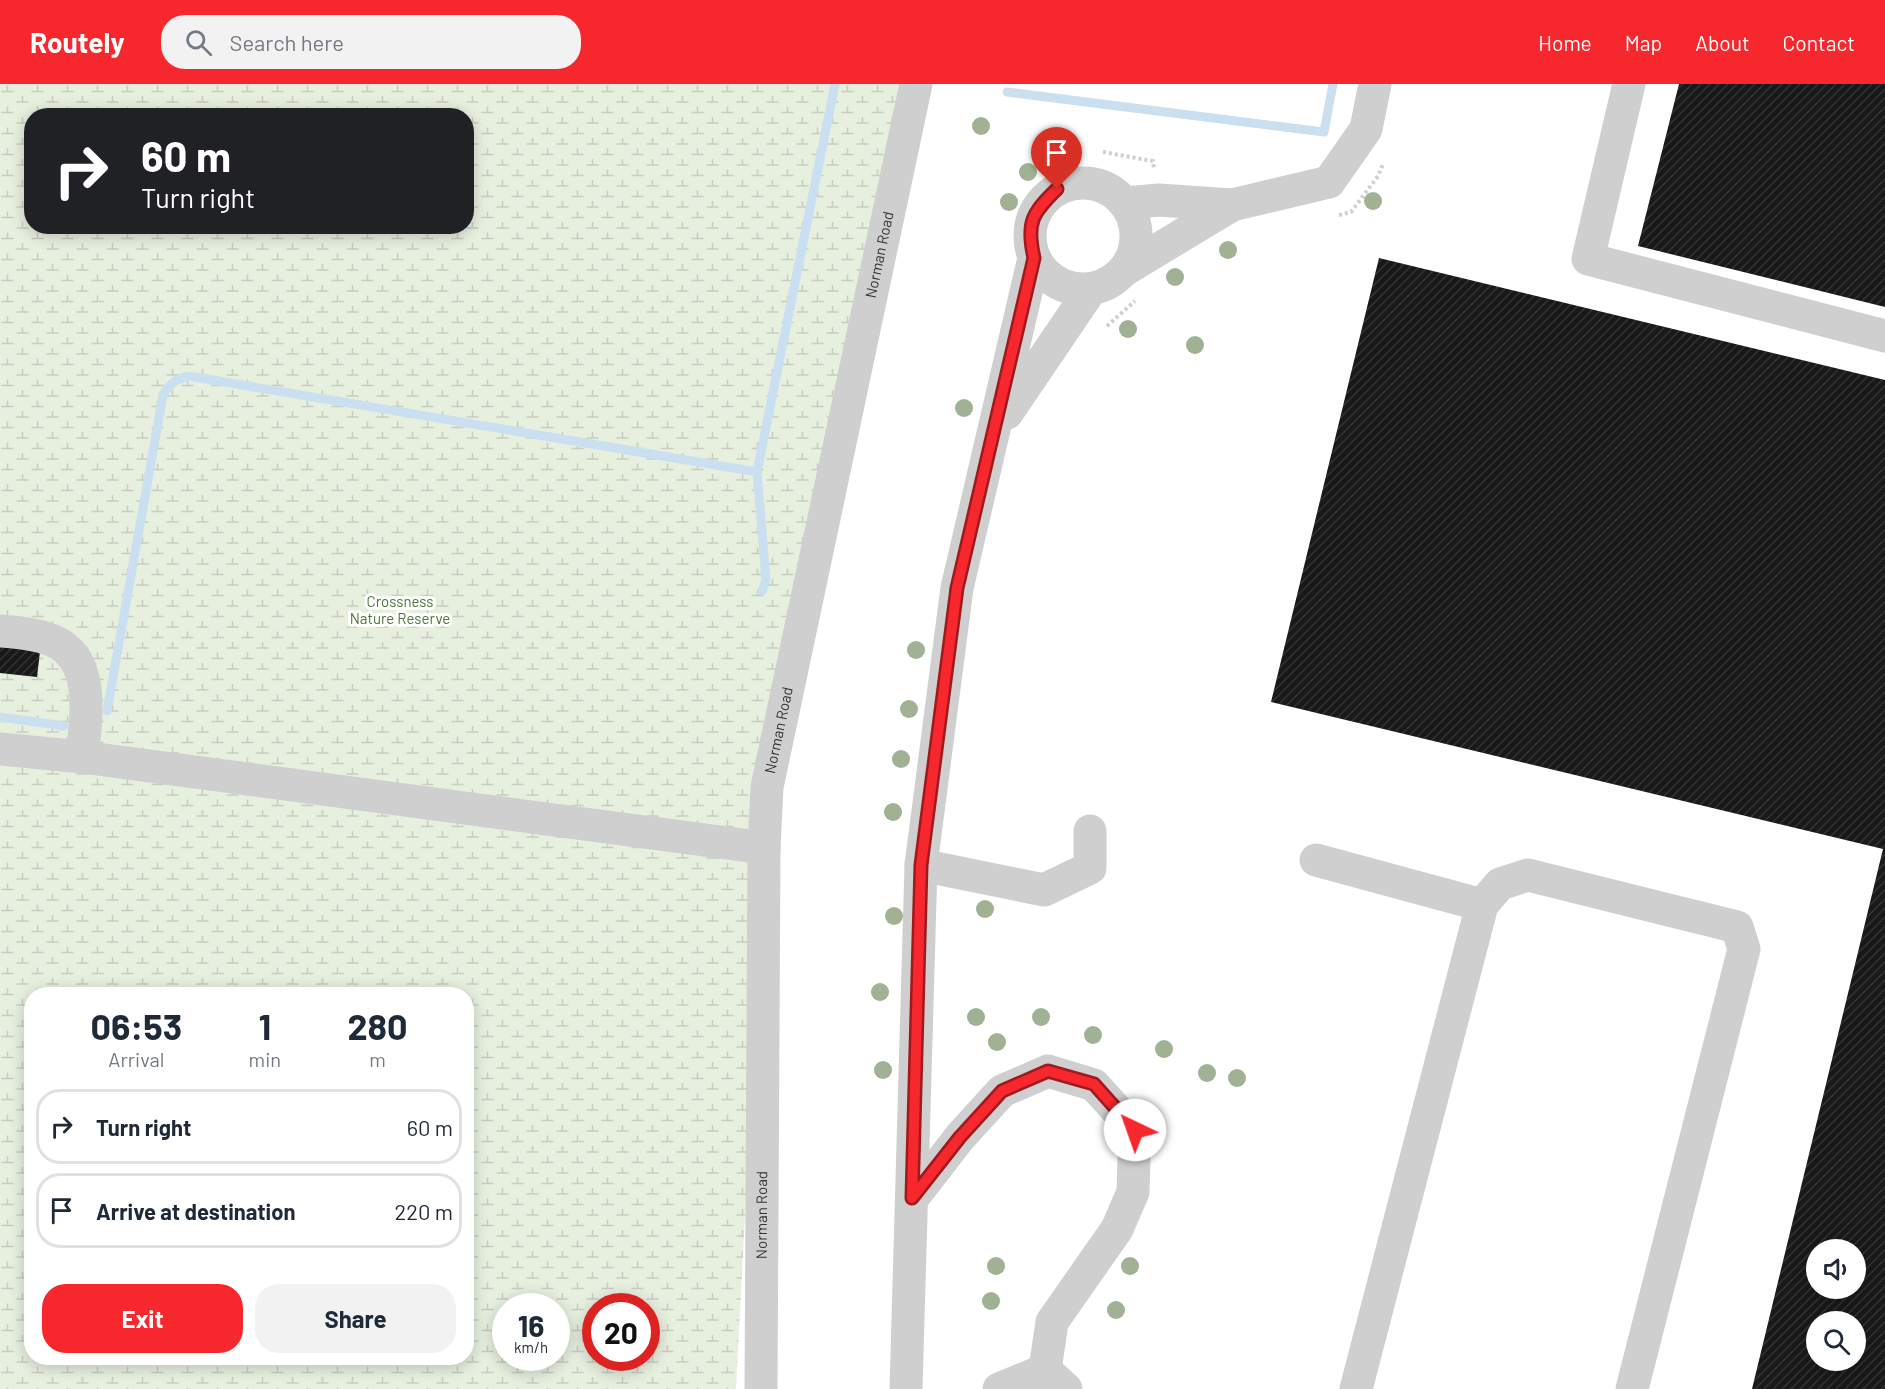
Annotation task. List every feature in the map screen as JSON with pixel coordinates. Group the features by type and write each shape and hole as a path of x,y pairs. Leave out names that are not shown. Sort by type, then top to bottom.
{"street":[{"name":"Norman Road","path":"761,1389 764,848 767,787 916,84"},
{"path":"1125,203 1159,200 1232,205 1329,182 1366,129 1375,84"},
{"path":"1629,84 1588,259 1885,336"},
{"path":"1134,282 1135,225 1125,203 1106,188 1082,183 1057,189 1037,208 1032,219 1029,238 1034,258 1047,276 1062,285 1091,289 1112,281 1134,282 1232,205"},
{"path":"906,1389 921,865 957,588 1034,258"},
{"path":"993,435 1091,289"},
{"path":"0,631 51,639 62,646 78,664 85,684 87,708 82,757"},
{"path":"0,749 82,757 764,848"},
{"path":"921,865 1044,890 1090,868 1090,831"},
{"path":"1316,860 1482,905"},
{"path":"1356,1389 1482,905 1500,884 1528,874 1737,927 1744,949 1632,1389"},
{"path":"912,1198 960,1137 1002,1091 1048,1071 1094,1084 1135,1130 1133,1192 1117,1229 1052,1322 1056,1379 999,1389"}],"path":[{"path":"1330,216 1351,212 1378,176 1386,157"},
{"path":"1100,333 1134,282"}],"green space":[{"name":"Crossness Nature Reserve","path":"0,84 899,84 764,848 736,1389 0,1389"}],"building":[{"path":"1679,84 1885,84 1885,307 1638,246"},
{"path":"1379,258 1885,380 1885,1389 1752,1389 1883,849 1271,702"},
{"path":"0,639 41,643 37,677 0,673"}],"waterway":[{"path":"762,591 766,580 757,472 835,84"},
{"path":"1007,92 1324,132 1333,84"},
{"path":"107,711 163,395 174,382 180,379 189,376 757,472"},
{"path":"0,717 64,726"}],"route":[{"path":"1057,189 1037,208 1032,219 1029,238 1034,258 957,588 921,865 912,1198 960,1137 1002,1091 1048,1071 1094,1084 1135,1130"}]}
